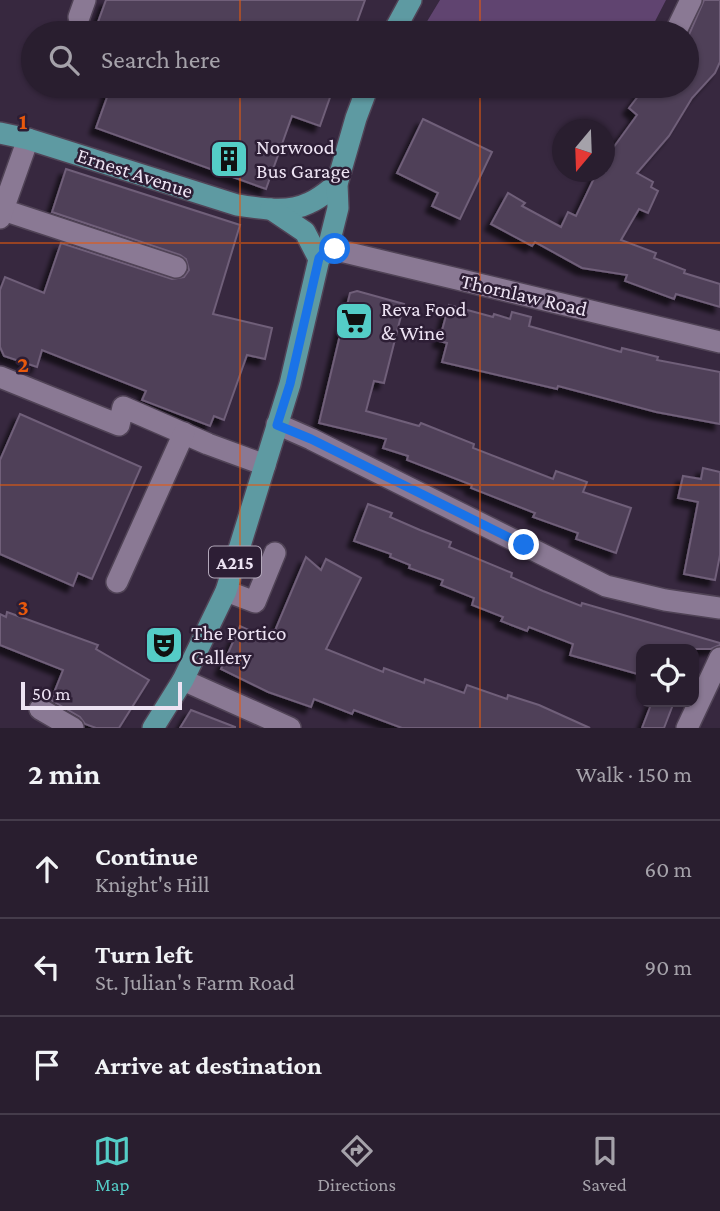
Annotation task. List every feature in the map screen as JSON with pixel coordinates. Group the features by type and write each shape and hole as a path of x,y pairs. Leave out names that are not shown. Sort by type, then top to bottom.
{"main road":[{"path":"400,21 411,0"},
{"name":"A215","path":"153,728 183,680 226,590 290,384 338,208 337,184 364,98"},
{"name":"Ernest Avenue","path":"0,133 28,139 237,205 271,209 296,208 310,203 337,184"},
{"name":"Ernest Avenue","path":"271,209 305,232 324,253"}],"street":[{"path":"681,21 691,0"},
{"path":"28,139 1,214 177,267"},
{"name":"Thornlaw Road","path":"324,253 720,342"},
{"path":"0,377 119,425 122,407 265,465"},
{"path":"277,425 311,439 606,586 665,600 720,608"},
{"path":"117,582 184,433"},
{"path":"226,590 255,602 275,553"},
{"path":"687,728 720,658"},
{"path":"183,680 290,728"},
{"path":"40,709 73,728"}],"shaded area":[{"path":"440,0 666,0 655,21 427,21"}],"building":[{"path":"106,0 365,0 357,21 98,21"},
{"path":"704,0 720,0 720,62 715,73 699,90 699,21 695,21"},
{"name":"Norwood Bus Garage","path":"107,98 330,98 320,126 292,116 266,189 96,128"},
{"path":"637,98 692,98 669,136 637,173 653,182 651,187 658,191 648,213 639,209 621,240 656,253 654,258 685,270 684,273 720,284 720,307 676,294 674,299 625,281 627,275 582,268 535,242 532,246 491,224 508,193 525,203 522,206 561,227 568,212 576,216 592,182 615,182 615,145 637,115 629,108"},
{"path":"423,119 492,152 460,219 432,206 438,193 397,173"},
{"path":"66,169 240,225 213,314 272,328 265,359 247,355 224,420 214,416 210,426 142,400 146,391 42,350 37,367 4,356 0,347 0,290 5,277 44,293 61,243 172,279 184,277 189,270 186,259 180,255 52,212"},
{"path":"357,291 404,304 384,383 374,381 366,411 419,426 421,423 474,444 473,448 553,479 556,471 587,482 583,492 631,508 616,553 576,539 578,533 533,517 535,513 407,460 408,456 383,448 386,439 319,423 350,293"},
{"path":"449,305 510,319 512,312 531,317 529,326 621,352 622,348 658,357 657,360 720,372 720,424 656,412 558,386 557,389 442,362 447,343 439,341"},
{"path":"20,414 141,467 92,579 78,573 73,586 0,554 0,460"},
{"path":"703,468 720,472 720,555 715,580 684,574 698,502 678,498 683,476 701,479"},
{"path":"368,504 392,513 390,517 451,542 449,547 512,573 511,577 543,591 581,606 582,603 720,645 711,649 699,649 699,644 636,644 636,674 570,655 573,644 529,627 527,631 501,621 503,617 472,605 474,598 441,585 443,580 409,568 410,565 390,557 391,554 354,541"},
{"path":"306,557 321,570 326,559 361,578 326,649 383,672 384,668 424,683 425,679 464,693 467,685 507,699 508,695 539,705 590,728 402,728 354,710 352,714 314,699 311,707 268,692 221,669 240,626 271,640"},
{"path":"7,612 98,645 96,649 149,680 119,728 96,728 85,724 80,717 51,700 63,670 0,645 0,614 6,617"},
{"path":"650,707 672,707 664,728 642,728"},
{"path":"191,710 235,727 235,728 180,728"}],"place":[{"name":"Norwood Bus Garage","path":"229,159"},
{"name":"Reva Food & Wine","path":"354,321"},
{"name":"The Portico Gallery","path":"164,645"}],"route":[{"path":"335,249 328,248 319,258 290,384 277,425 311,439 524,545"}]}
